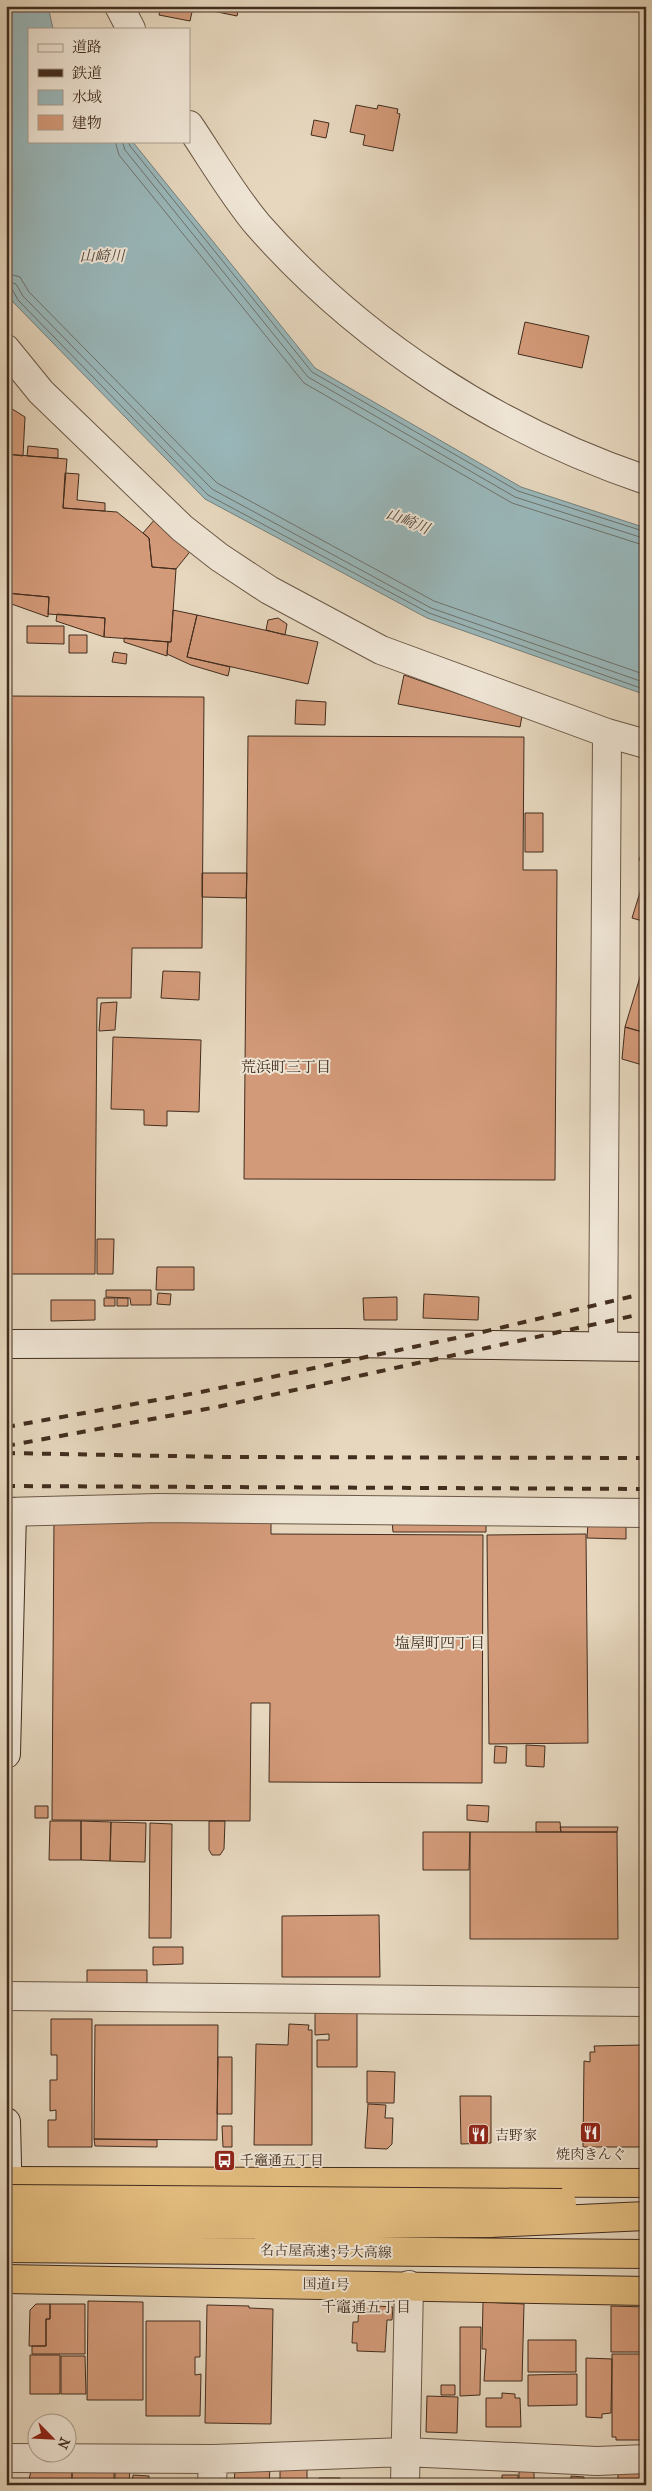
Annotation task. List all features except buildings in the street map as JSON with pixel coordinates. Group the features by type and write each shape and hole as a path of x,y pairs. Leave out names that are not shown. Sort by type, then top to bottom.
{"highway":[{"path":"7,2187 646,2182"},
{"path":"7,2187 646,2203"},
{"path":"6,2225 490,2223 646,2216"},
{"name":"名古屋高速3号大高線","path":"6,2248 646,2254"},
{"name":"国道1号","path":"6,2279 409,2285 646,2291"}],"street":[{"path":"119,6 130,28"},
{"path":"190,126 257,223 328,298 400,353 473,402 534,434 646,480"},
{"path":"6,349 41,392 182,528 219,557 255,580 380,650 608,733 646,744"},
{"path":"603,1346 608,733"},
{"path":"6,1344 346,1343 646,1347"},
{"path":"6,1754 9,1512 197,1508 646,1513"},
{"path":"6,1996 646,2002"},
{"path":"6,2122 6,2252"},
{"path":"405,2485 409,2285"},
{"path":"6,2458 213,2472 405,2452 597,2473 646,2459"}],"water":[{"name":"山崎川","path":"6,6 48,6 53,28 28,28 28,142 133,142 315,368 521,487 646,528 646,695 427,618 205,499 13,302 6,287"}],"railway":[{"path":"6,1427 201,1392 470,1335 646,1293"},
{"path":"6,1446 217,1407 646,1313"},
{"path":"6,1453 225,1457 646,1458"},
{"path":"6,1486 646,1489"}],"place":[{"name":"焼肉きんぐ","path":"591,2132"},
{"name":"吉野家","path":"479,2135"},
{"name":"千竈通五丁目","path":"224,2160"}],"district":[{"name":"荒浜町三丁目","path":"286,1067"},
{"name":"塩屋町四丁目","path":"440,1643"},
{"name":"千竈通五丁目","path":"366,2307"}]}
